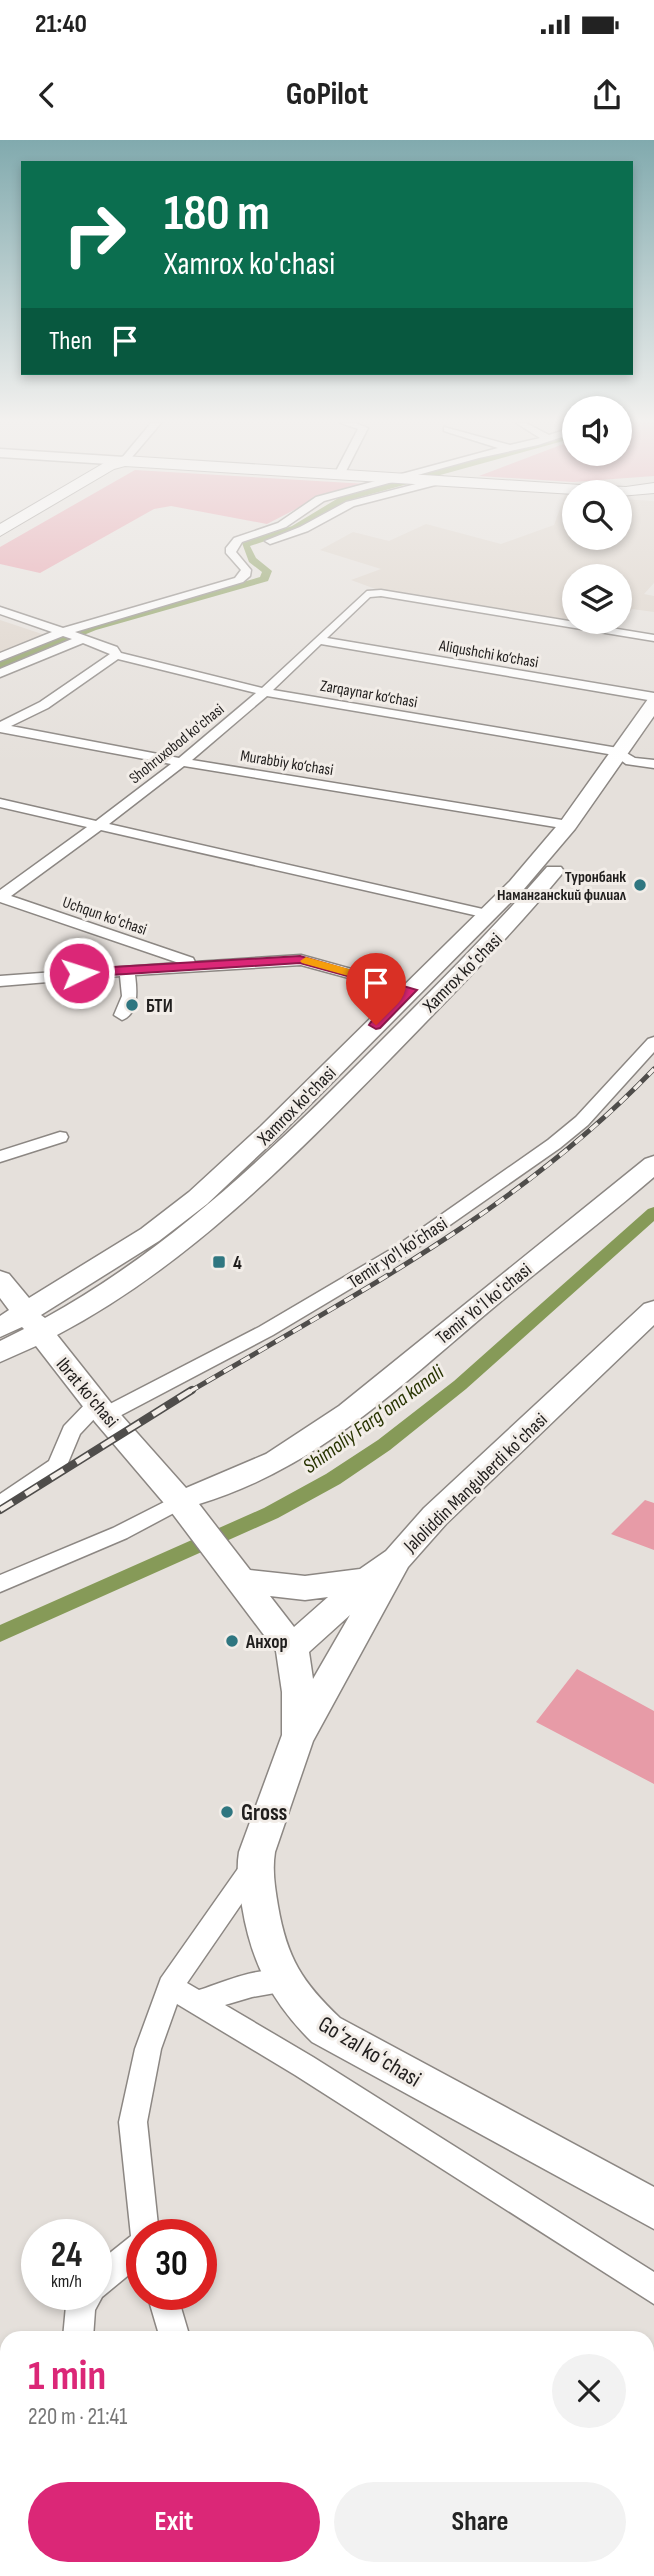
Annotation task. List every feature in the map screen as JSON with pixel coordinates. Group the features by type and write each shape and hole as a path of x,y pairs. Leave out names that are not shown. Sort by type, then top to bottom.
{"main road":[{"name":"Xamrox ko'chasi","path":"0,1328 32,1324 198,1198 270,1131 517,886 568,825 634,759 654,703"},
{"name":"Xamrox koʻchasi","path":"0,1353 32,1324 136,1274 211,1217 348,1088 510,924 559,866 654,730"},
{"name":"Temir Yoʻl koʻchasi","path":"189,1497 225,1486 258,1470 343,1418 654,1164"},
{"name":"Ibrat ko'chasi","path":"0,1280 101,1409 189,1497 236,1574 292,1648"},
{"name":"Jaloliddin Manguberdi koʻchasi","path":"292,1648 368,1580 397,1559 435,1516 654,1310"},
{"path":"297,1739 397,1559"},
{"path":"236,1574 305,1588 368,1580"},
{"path":"292,1648 299,1692 297,1739"},
{"name":"Goʻzal koʻchasi","path":"297,1739 254,1866 265,1939 283,1982 299,2006 326,2030 654,2209"}],"street":[{"path":"0,657 64,632 239,580 246,570 231,553 231,548 238,540 248,537"},
{"path":"261,543 280,537"},
{"name":"Shohruxobod ko'chasi","path":"0,897 181,762 264,692 367,594 381,593 654,638"},
{"name":"Zarqaynar ko‘chasi","path":"0,610 113,649 117,655 264,692 634,759"},
{"path":"0,673 81,638"},
{"name":"Aliqushchi ko‘chasi","path":"318,640 654,697"},
{"path":"0,728 44,705 117,655"},
{"name":"Murabbiy ko‘chasi","path":"0,728 181,762 568,825"},
{"path":"0,803 487,914"},
{"name":"Uchqun koʻchasi","path":"0,897 198,965"},
{"path":"0,981 198,965 300,960 411,990"},
{"path":"434,967 459,975"},
{"path":"122,1016 130,996 127,970"},
{"name":"Temir yo'l ko'chasi","path":"101,1409 267,1331 401,1251 554,1144 582,1121 654,1042"},
{"path":"0,1157 60,1137"},
{"path":"0,1504 58,1465 71,1431 101,1409"},
{"path":"0,1584 120,1533 189,1497"},
{"path":"143,2219 133,2122 148,2049 170,1986 254,1866"},
{"path":"197,2002 243,1987 283,1982"},
{"path":"170,1986 304,2066 654,2289"},
{"path":"112,2269 126,2258"},
{"path":"79,2331 81,2310"},
{"path":"167,2310 173,2331"}],"shaded area":[{"path":"18,537 105,537 40,573 0,564 0,547"},
{"path":"344,537 372,537 389,541 398,537 474,537 501,544 521,537 562,537 562,550 632,550 632,537 654,537 654,583 644,594 654,596 654,612 632,609 632,564 562,564 562,620 381,591 351,580 381,569 320,550"},
{"path":"0,620 45,635 0,653"},
{"path":"645,1500 654,1503 654,1550 611,1534"},
{"path":"577,1669 654,1711 654,1784 536,1722"}],"waterway":[{"path":"0,666 92,628 264,579 267,571 252,560 245,545 269,537"},
{"name":"Shimoliy Fargʻona kanali","path":"0,1634 271,1513 333,1479 384,1445 460,1385 654,1212"}],"railway":[{"path":"189,1392 373,1284 491,1207 548,1165 602,1119 654,1069"},
{"path":"0,1510 192,1390"}],"slow traffic":[{"path":"306,961 381,981"}],"place":[{"name":"Туронбанк Наманганский филиал","path":"640,885"},
{"name":"БТИ","path":"132,1005"},
{"name":"4","path":"219,1262"},
{"name":"Анхор","path":"232,1641"},
{"name":"Gross","path":"227,1812"}],"route":[{"path":"79,973 279,960 313,962 411,990 376,1025"}]}
